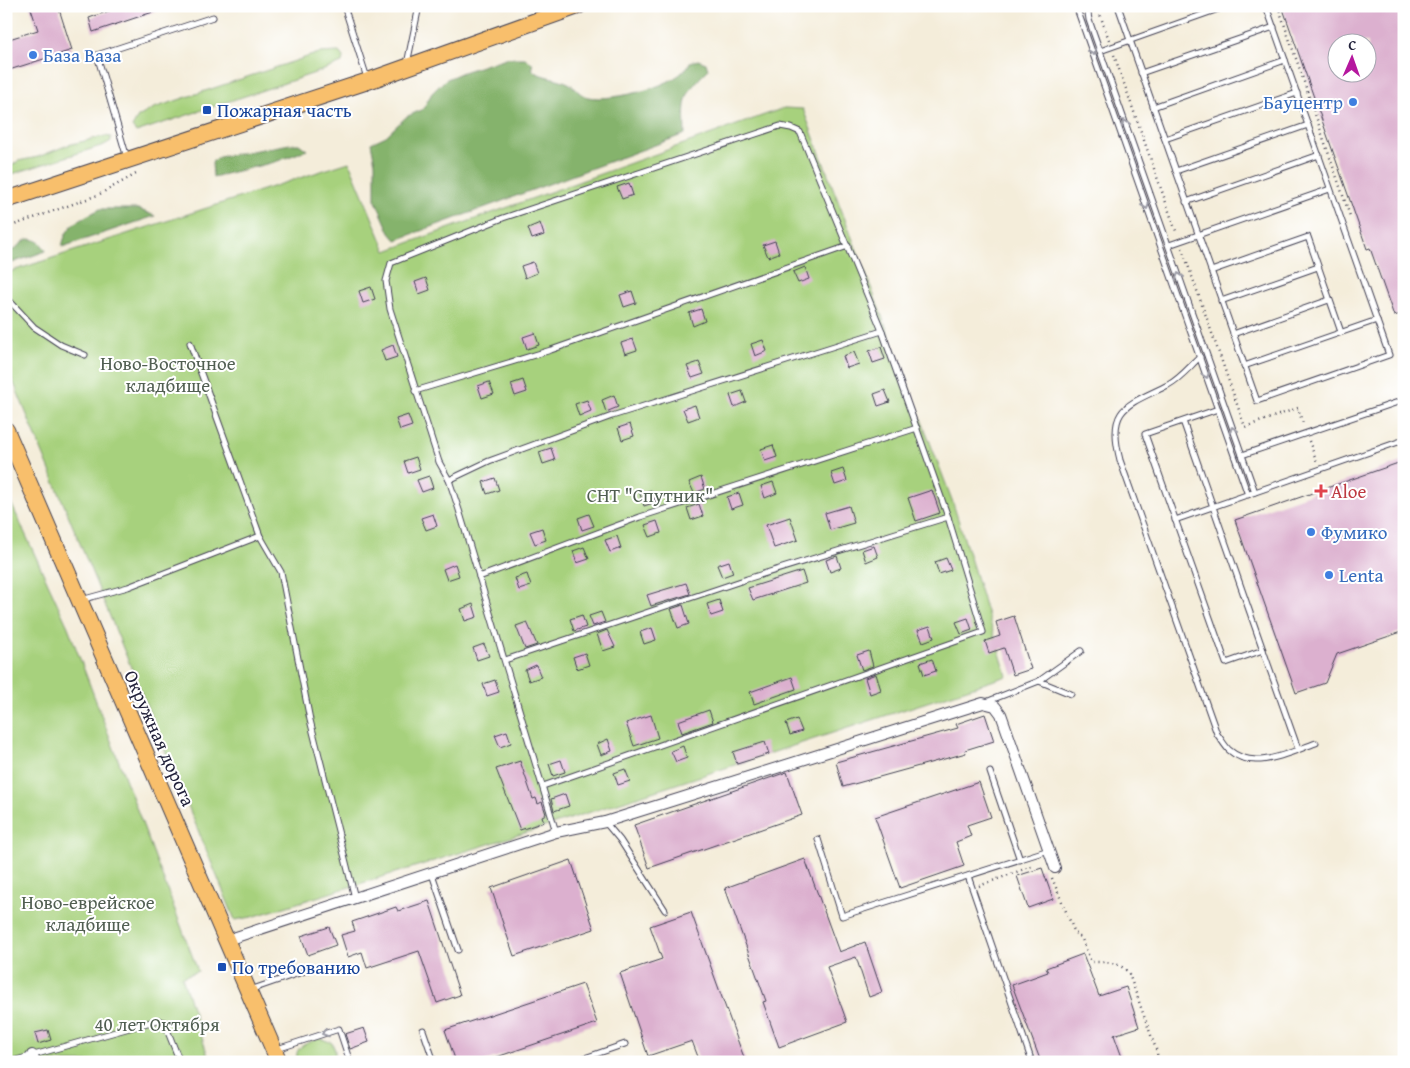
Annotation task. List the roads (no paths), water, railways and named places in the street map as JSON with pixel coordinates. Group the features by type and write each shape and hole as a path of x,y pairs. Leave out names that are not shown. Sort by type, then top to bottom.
{"main road":[{"path":"6,200 368,81 578,6"},
{"path":"6,211 40,188"},
{"name":"Окружная дорога","path":"6,430 277,1056"}],"street":[{"path":"227,940 556,832 605,822 983,704 994,706 1001,714 1049,850 1052,869"}],"lane":[{"path":"344,6 368,81"},
{"path":"406,67 419,6"},
{"path":"1076,6 1248,495"},
{"path":"1087,6 1089,20 1255,492"},
{"path":"1118,6 1257,401 1389,355 1266,6"},
{"path":"1100,51 1227,6"},
{"path":"127,161 97,55 213,18"},
{"path":"1141,73 1274,27"},
{"path":"1153,106 1285,60"},
{"path":"1164,140 1297,93"},
{"path":"1176,171 1308,125"},
{"path":"543,786 983,632 948,517 882,331 800,132 790,128 780,126 503,218 391,264 386,281 390,310 414,391 438,462 449,480 556,832"},
{"path":"1186,202 1319,156"},
{"path":"1169,245 1330,189"},
{"path":"1211,271 1308,237 1341,332"},
{"path":"414,391 551,350 848,246"},
{"path":"1221,301 1318,267"},
{"path":"6,297 34,326 61,345 85,355"},
{"path":"1233,334 1329,300"},
{"path":"1244,366 1377,320"},
{"path":"449,480 489,461 612,416 882,331"},
{"path":"190,343 260,536 281,572 310,720 355,898"},
{"path":"1200,356 1169,384 1131,402 1122,413 1116,425 1115,439 1217,734 1230,750 1248,759 1268,760 1316,743"},
{"path":"1242,456 1404,400"},
{"path":"1218,409 1145,434 1226,664 1263,650"},
{"path":"1183,421 1298,749"},
{"path":"479,577 640,517 917,428"},
{"path":"1175,520 1404,440"},
{"path":"505,660 747,579 948,517"},
{"path":"80,601 128,587 260,536"},
{"path":"983,704 1039,681 1081,651"},
{"path":"1039,681 1071,694"},
{"path":"990,772 1020,860"},
{"path":"605,822 620,840 665,910"},
{"path":"818,839 842,916 1049,850"},
{"path":"432,874 458,950"},
{"path":"968,876 1032,1062"},
{"path":"248,990 311,969"},
{"path":"9,1062 34,1058 158,1020 164,1022 180,1062"},
{"path":"277,1056 338,1029 350,1062"},
{"path":"423,1030 434,1062"},
{"path":"573,1062 625,1044"}],"place":[{"name":"База Ваза","path":"33,55"},
{"name":"Бауцентр","path":"1353,102"},
{"name":"Пожарная часть","path":"207,110"},
{"name":"Aloe","path":"1321,491"},
{"name":"Фумико","path":"1311,532"},
{"name":"Lenta","path":"1329,575"},
{"name":"По требованию","path":"222,967"}],"park label":[{"name":"Ново-Восточное кладбище","path":"168,374"},
{"name":"СНТ \"Спутник\"","path":"650,495"},
{"name":"Ново-еврейское кладбище","path":"88,913"},
{"name":"40 лет Октября","path":"157,1024"}]}
